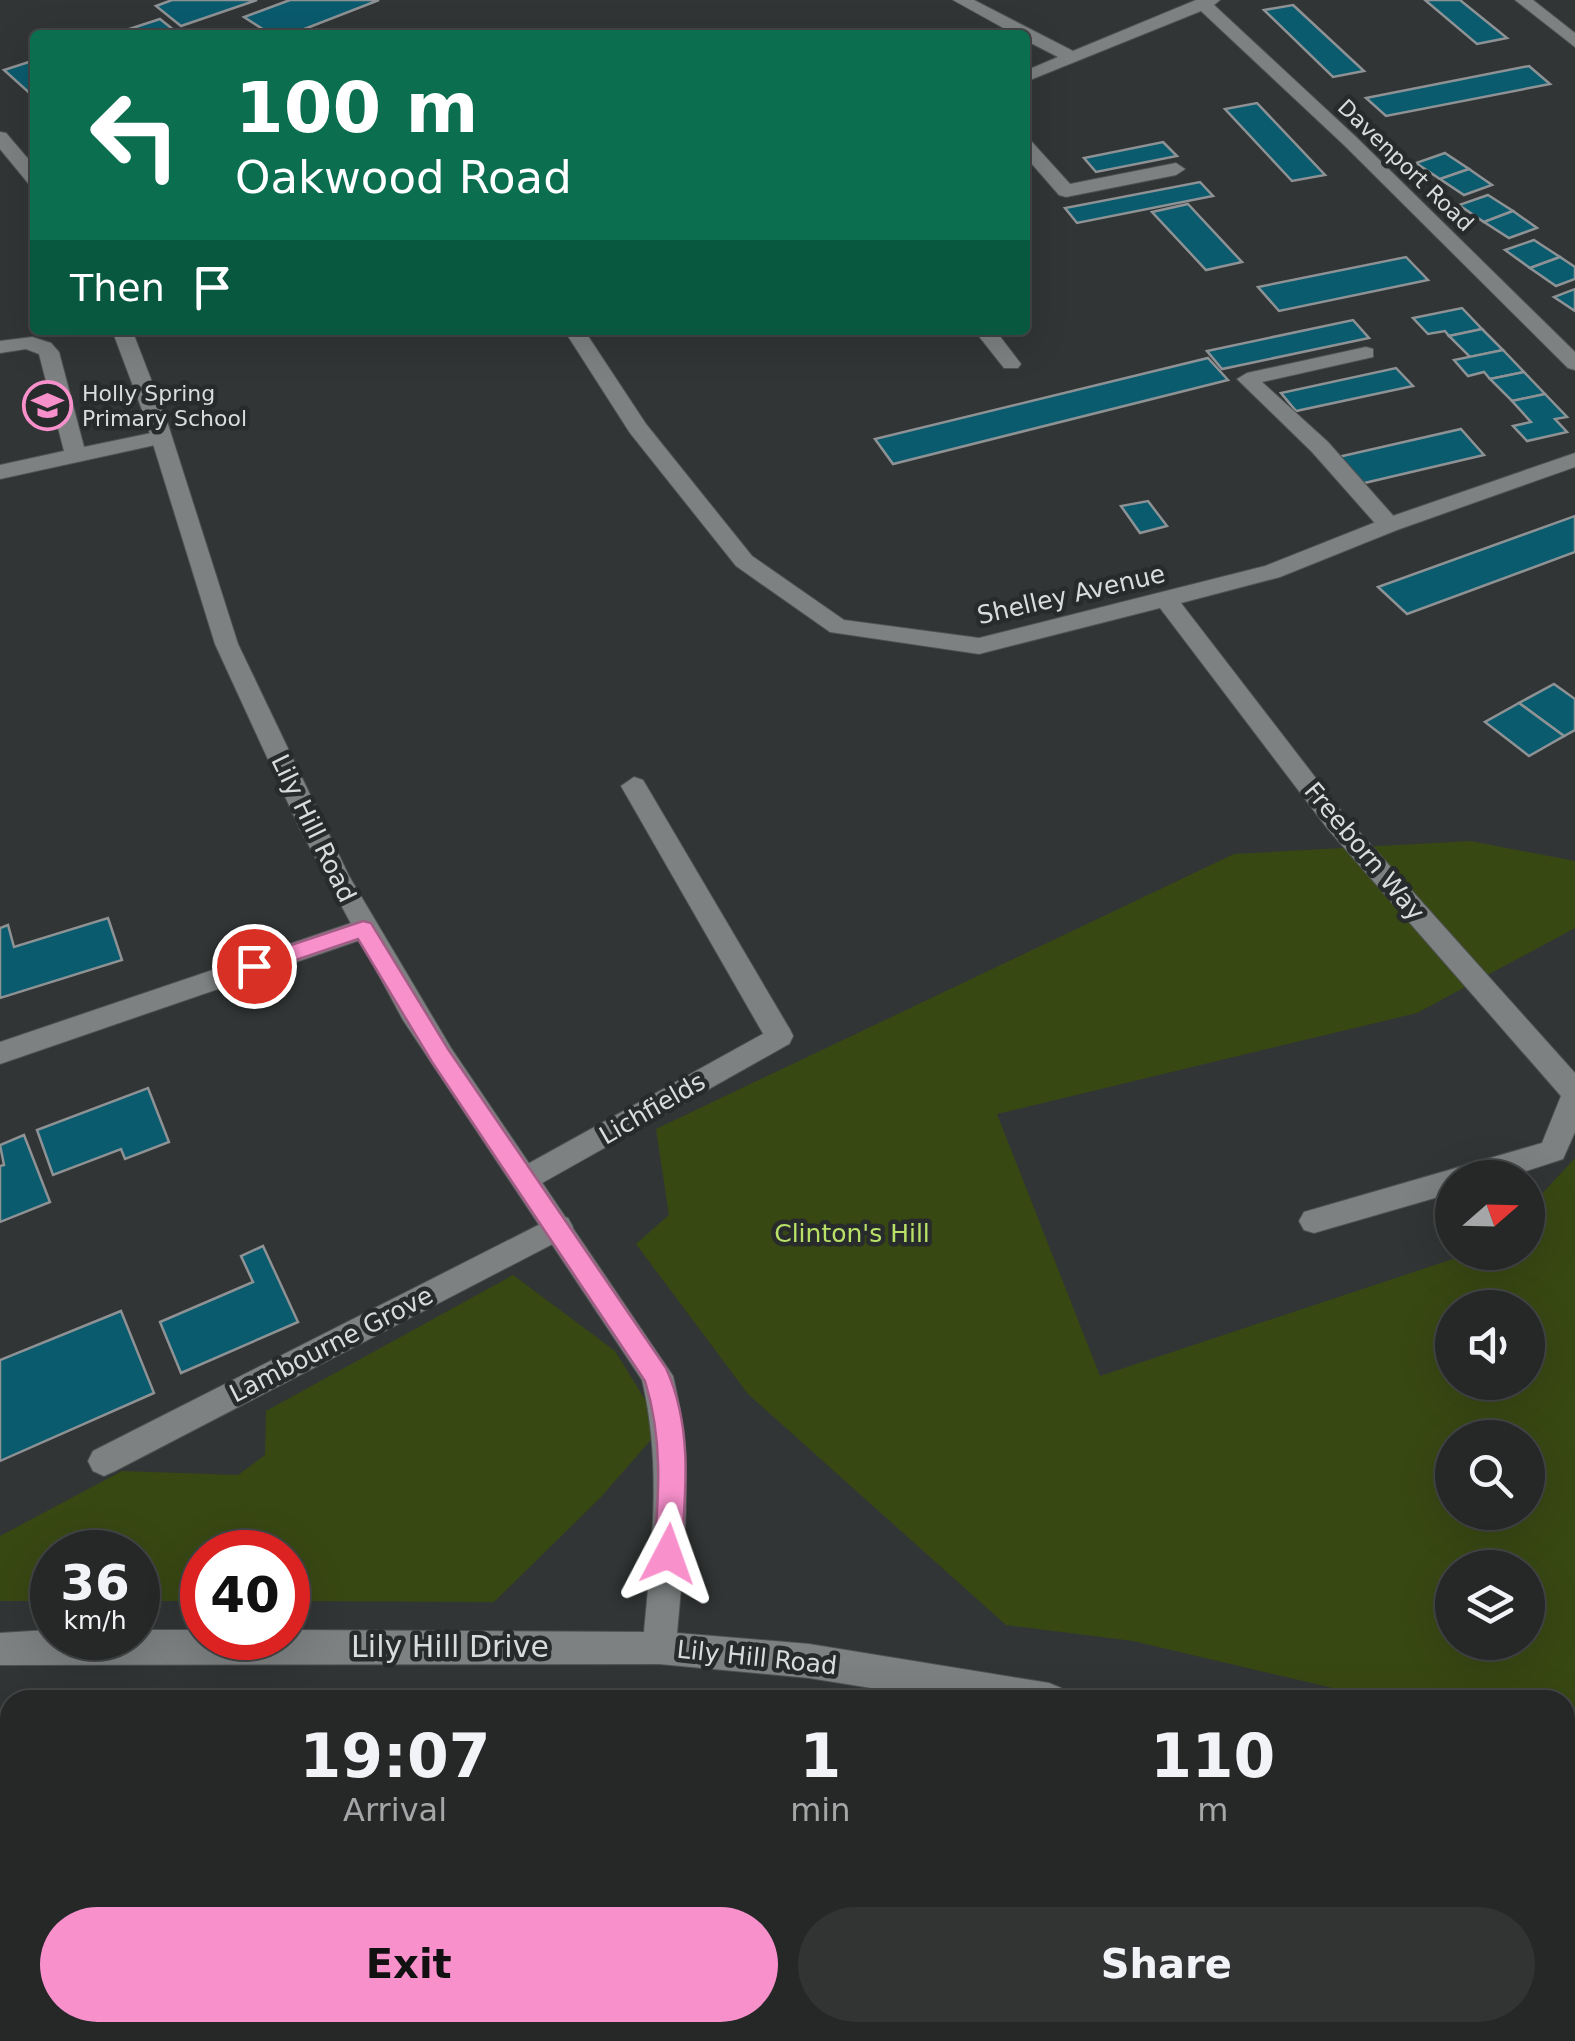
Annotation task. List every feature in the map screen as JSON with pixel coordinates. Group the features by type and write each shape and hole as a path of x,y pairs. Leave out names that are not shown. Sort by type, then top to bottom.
{"street":[{"path":"961,0 1019,30"},
{"path":"1523,0 1575,42"},
{"path":"1030,75 1207,1"},
{"name":"Davenport Road","path":"1207,1 1575,364"},
{"path":"1030,36 1071,57"},
{"path":"0,138 30,173"},
{"path":"1030,151 1066,191 1176,169"},
{"name":"Lily Hill Road","path":"124,335 141,374 243,684 363,929 440,1055 657,1376 674,1464 660,1648 810,1661 988,1690"},
{"name":"Shelley Avenue","path":"577,335 638,428 744,561 838,627 978,646 1272,572 1389,524 1575,460"},
{"path":"988,335 1011,364"},
{"path":"0,348 25,342 41,344 49,352 76,456"},
{"path":"1366,353 1247,379 1320,447 1389,524"},
{"path":"0,472 162,438"},
{"name":"Freeborn Way","path":"1168,601 1336,822 1575,1094 1553,1151 1523,1160"},
{"name":"Lichfields","path":"525,1179 779,1036 634,786"},
{"path":"0,1053 363,929"},
{"path":"1314,1222 1435,1186"},
{"name":"Lambourne Grove","path":"104,1461 558,1227"},
{"name":"Lily Hill Drive","path":"0,1649 660,1648"}],"green space":[{"name":"Clinton's Hill","path":"1470,841 1575,861 1575,928 1417,1013 997,1114 1100,1376 1435,1265 1435,1270 1545,1270 1545,1191 1575,1158 1575,1690 1341,1690 1133,1641 1006,1625 748,1394 636,1244 669,1215 656,1129 1234,854"},
{"path":"513,1275 615,1351 662,1427 601,1497 494,1602 310,1601 310,1530 180,1530 180,1601 160,1601 160,1530 30,1530 30,1601 0,1601 0,1536 122,1471 238,1475 265,1455 266,1411"}],"building":[{"path":"172,0 257,0 181,26 156,6"},
{"path":"290,0 379,0 302,30 264,30 244,17"},
{"path":"1425,0 1460,0 1507,38 1477,44"},
{"path":"1293,5 1364,71 1333,77 1264,10"},
{"path":"160,19 174,30 126,30"},
{"path":"30,62 30,93 4,70"},
{"path":"1529,66 1550,84 1386,116 1366,98"},
{"path":"1257,103 1325,175 1292,181 1225,109"},
{"path":"1163,142 1177,156 1096,172 1084,158"},
{"path":"1445,153 1469,169 1440,179 1416,163"},
{"path":"1469,169 1492,185 1464,195 1440,179"},
{"path":"1200,182 1213,196 1077,223 1065,208"},
{"path":"1488,195 1513,211 1484,222 1459,205"},
{"path":"1188,204 1242,262 1206,270 1152,212"},
{"path":"1513,211 1537,228 1509,238 1484,222"},
{"path":"1534,240 1560,257 1530,268 1505,250"},
{"path":"1406,257 1428,280 1279,311 1258,287"},
{"path":"1560,257 1575,267 1575,279 1556,286 1530,268"},
{"path":"1575,289 1575,311 1554,297"},
{"path":"1462,308 1482,329 1449,336 1445,331 1428,334 1413,318"},
{"path":"1353,320 1369,338 1222,369 1207,351"},
{"path":"1482,329 1503,350 1470,357 1449,336"},
{"path":"1503,350 1524,372 1490,379 1484,372 1468,376 1454,360"},
{"path":"1208,358 1228,380 893,464 875,439"},
{"path":"1396,368 1413,386 1296,411 1281,393"},
{"path":"1524,372 1545,394 1512,401 1490,379"},
{"path":"1545,394 1567,417 1555,419 1567,432 1527,441 1513,426 1531,422 1512,401"},
{"path":"1461,429 1484,455 1360,484 1338,457"},
{"path":"1148,501 1167,526 1140,533 1121,506"},
{"path":"1575,516 1575,552 1407,614 1378,587"},
{"path":"1554,684 1575,699 1575,730 1564,736 1519,703"},
{"path":"1519,703 1564,736 1529,756 1485,722"},
{"path":"108,918 122,960 0,998 0,928 8,925 14,947"},
{"path":"148,1088 169,1142 125,1159 121,1149 53,1175 37,1130"},
{"path":"24,1135 50,1202 0,1222 0,1166 4,1165 0,1145"},
{"path":"263,1246 298,1322 181,1373 160,1322 253,1282 241,1256"},
{"path":"121,1311 154,1393 0,1461 0,1360"}],"place":[{"name":"Holly Spring Primary School","path":"47,406"}],"route":[{"path":"254,966 363,929 440,1055 657,1376 674,1464 668,1554"}]}
